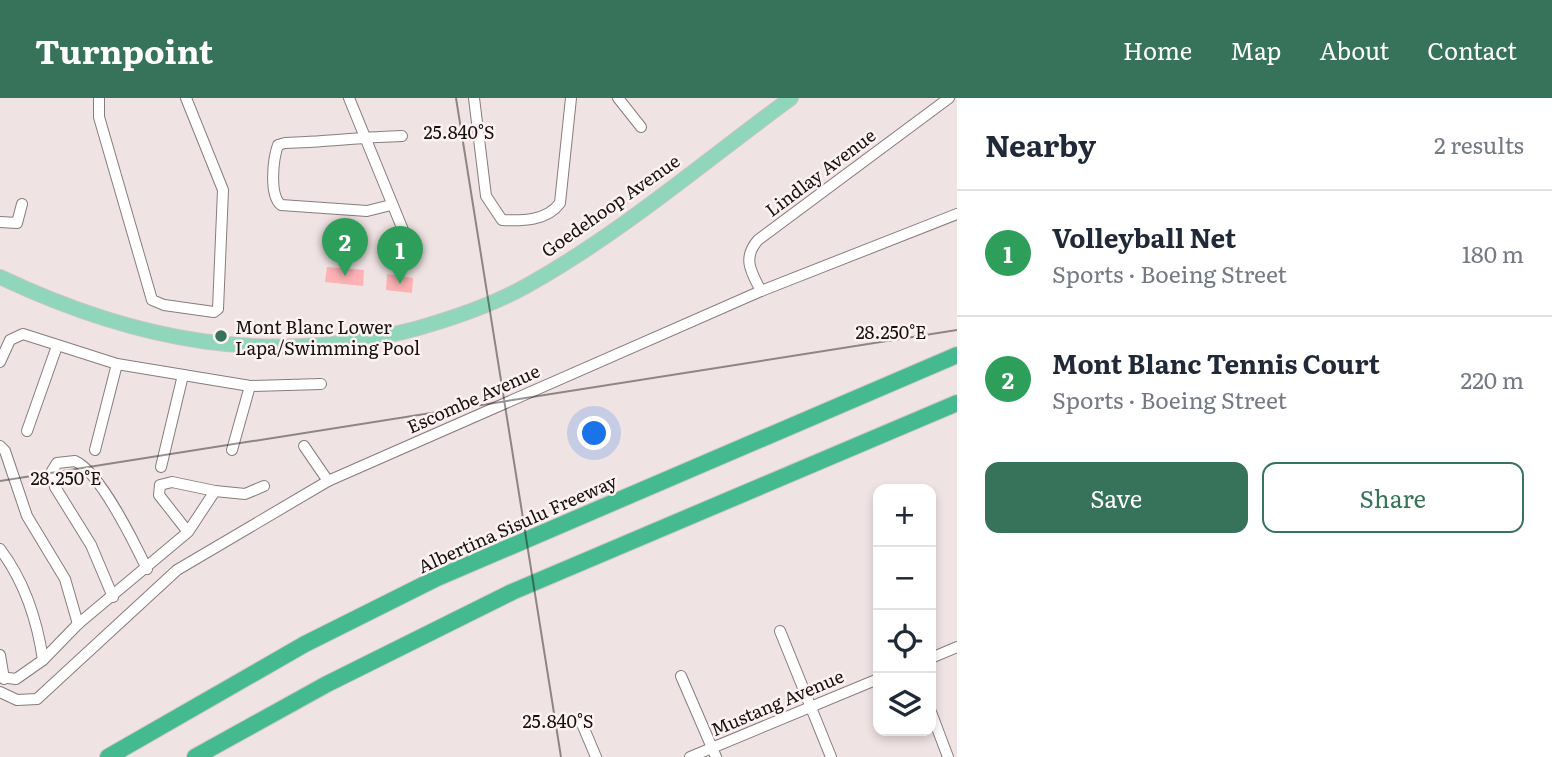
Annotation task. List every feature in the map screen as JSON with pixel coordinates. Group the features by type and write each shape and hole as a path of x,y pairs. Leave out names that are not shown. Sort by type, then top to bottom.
{"highway":[{"name":"Albertina Sisulu Freeway","path":"108,757 305,644 435,579 957,355"},
{"path":"195,757 327,684 512,592 957,403"}],"main road":[{"name":"Goedehoop Avenue","path":"29,290 140,330 243,347 351,343 441,322 486,305 538,279 602,237 791,98"},
{"path":"0,270 29,290"},
{"path":"0,277 29,290"}],"street":[{"path":"99,98 99,117 152,300 174,307 214,312 218,309 223,190 186,98"},
{"path":"349,98 403,230"},
{"path":"474,98 486,196 502,220 520,221 550,212 560,203 571,98"},
{"path":"618,98 641,128"},
{"name":"Lindlay Avenue","path":"761,291 748,266 750,251 758,240 949,98"},
{"path":"391,205 367,211 281,205 276,199 275,155 278,145 402,136"},
{"path":"0,222 17,223 22,204"},
{"name":"Escombe Avenue","path":"0,692 27,701 48,691 177,570 328,481 761,291 957,214"},
{"path":"0,362 10,340 23,334 117,364 250,386 321,384"},
{"path":"27,431 57,346"},
{"path":"95,450 117,364"},
{"path":"161,467 183,375"},
{"path":"232,450 250,386"},
{"path":"0,446 5,451 27,516 65,579 78,624"},
{"path":"304,446 328,481"},
{"path":"113,597 91,545 55,487 52,471 57,463 75,461 91,471 132,536 146,569"},
{"path":"188,531 159,495 160,485 172,482 245,494 264,486"},
{"path":"0,655 2,678 16,679 43,660 78,624 188,531 215,491"},
{"path":"0,550 17,571 27,595 43,660"},
{"path":"780,631 831,757"},
{"path":"936,656 957,647"},
{"path":"681,676 715,752"},
{"name":"Mustang Avenue","path":"690,757 715,752 812,705 873,681"},
{"path":"580,719 596,757"},
{"path":"936,725 948,757"}],"shaded area":[{"path":"327,267 364,270 363,286 325,282"},
{"path":"387,274 413,278 412,293 386,290"}],"place":[{"name":"Mont Blanc Tennis Court","path":"345,276"},
{"name":"Volleyball Net","path":"400,284"},
{"name":"Mont Blanc Lower Lapa/Swimming Pool","path":"221,336"}]}
